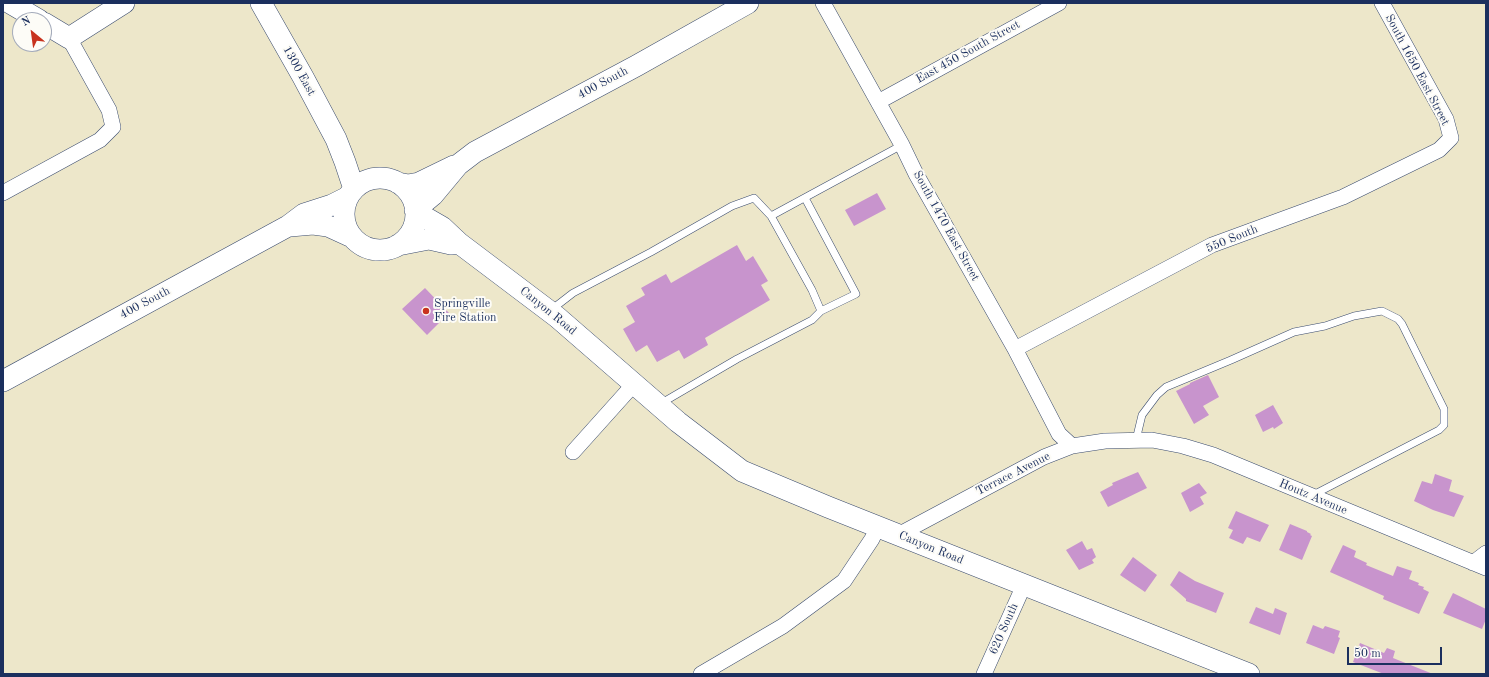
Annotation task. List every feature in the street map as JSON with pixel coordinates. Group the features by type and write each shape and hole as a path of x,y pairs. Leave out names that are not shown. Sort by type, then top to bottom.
{"main road":[{"path":"10,3 25,12"},
{"path":"52,28 69,38 124,3"},
{"name":"1300 East","path":"260,3 303,77 336,139 351,193"},
{"name":"400 South","path":"396,182 408,185 419,182 458,164 475,152 636,66 748,3"},
{"name":"1300 East","path":"336,139 352,157 366,168 396,182"},
{"name":"400 South","path":"416,211 433,195 458,164"},
{"path":"398,245 406,239 415,222 416,211 413,199 407,190 396,182 373,178 366,181 351,193 344,209 344,217 348,231 360,244 379,250 429,239 451,244 456,240 443,208 444,182"},
{"name":"400 South","path":"3,380 288,226 304,214 332,205 351,193"},
{"name":"Canyon Road","path":"416,211 442,227 456,240 550,311 678,422 742,471 765,482 1249,674"},
{"name":"400 South","path":"288,226 313,224 328,226 352,237"}],"street":[{"name":"South 1470 East Street","path":"823,3 902,145 916,174 1015,349 1059,434 1072,446"},
{"name":"East 450 South Street","path":"878,102 1059,3"},
{"name":"South 1650 East Street","path":"1382,3 1446,119 1451,138"},
{"path":"3,193 100,140 113,127 109,110 69,38"},
{"name":"550 South","path":"1015,349 1212,246 1343,197 1439,150 1451,138"},
{"path":"573,452 634,384"},
{"name":"Terrace Avenue","path":"898,535 1044,457 1072,446 1105,441 1136,440"},
{"name":"Houtz Avenue","path":"1136,440 1168,443 1198,450 1480,566"},
{"path":"701,674 783,626 844,581 872,539 878,527"},
{"path":"1480,566 1486,553"},
{"name":"620 South","path":"984,674 1024,584"}],"lane":[{"path":"771,216 902,145"},
{"path":"550,311 574,293 651,252 732,206 754,198 771,216 812,290 821,311"},
{"path":"658,405 737,359 812,320 821,311 856,294 805,198"},
{"path":"1136,440 1142,415 1153,398 1166,387 1294,332 1325,326 1354,316 1382,311 1398,319 1402,324 1444,409 1444,425 1439,430 1311,496"}],"building":[{"path":"877,193 886,209 854,226 845,210"},
{"path":"737,245 746,261 753,256 768,281 761,285 770,300 705,338 708,345 684,359 679,350 657,362 647,345 636,352 623,329 635,322 626,306 645,295 641,288 666,274 671,283"},
{"name":"Springville Fire Station","path":"425,288 449,313 427,335 402,309"},
{"path":"1208,375 1219,397 1203,406 1209,415 1194,424 1176,391"},
{"path":"1273,405 1283,423 1274,429 1273,427 1263,432 1255,415"},
{"path":"1138,472 1147,488 1108,507 1100,492 1113,485 1112,483"},
{"path":"1435,474 1452,480 1449,491 1464,496 1454,517 1433,510 1414,501 1422,481 1432,484"},
{"path":"1199,483 1207,493 1200,497 1204,504 1190,512 1181,493"},
{"path":"1236,511 1269,525 1260,542 1247,537 1243,544 1229,538 1233,530 1228,528"},
{"path":"1290,524 1307,531 1312,536 1302,560 1279,550"},
{"path":"1082,541 1087,550 1092,548 1096,557 1092,560 1094,563 1079,570 1066,550"},
{"path":"1343,545 1356,551 1354,557 1367,563 1366,565 1393,576 1397,566 1412,571 1409,579 1419,583 1418,585 1424,587 1423,589 1429,592 1419,614 1383,599 1384,596 1330,572"},
{"path":"1133,557 1157,575 1145,592 1120,575"},
{"path":"1179,571 1195,581 1224,593 1216,613 1186,601 1186,599 1170,585"},
{"path":"1453,593 1486,609 1486,619 1482,629 1443,613"},
{"path":"1256,607 1273,614 1275,608 1287,613 1280,635 1249,623"},
{"path":"1313,625 1323,629 1325,626 1340,631 1338,637 1340,638 1334,654 1306,643"},
{"path":"1360,643 1384,653 1387,648 1395,651 1393,658 1433,674 1384,674 1353,662"}],"place":[{"name":"Springville Fire Station","path":"426,311"}]}
